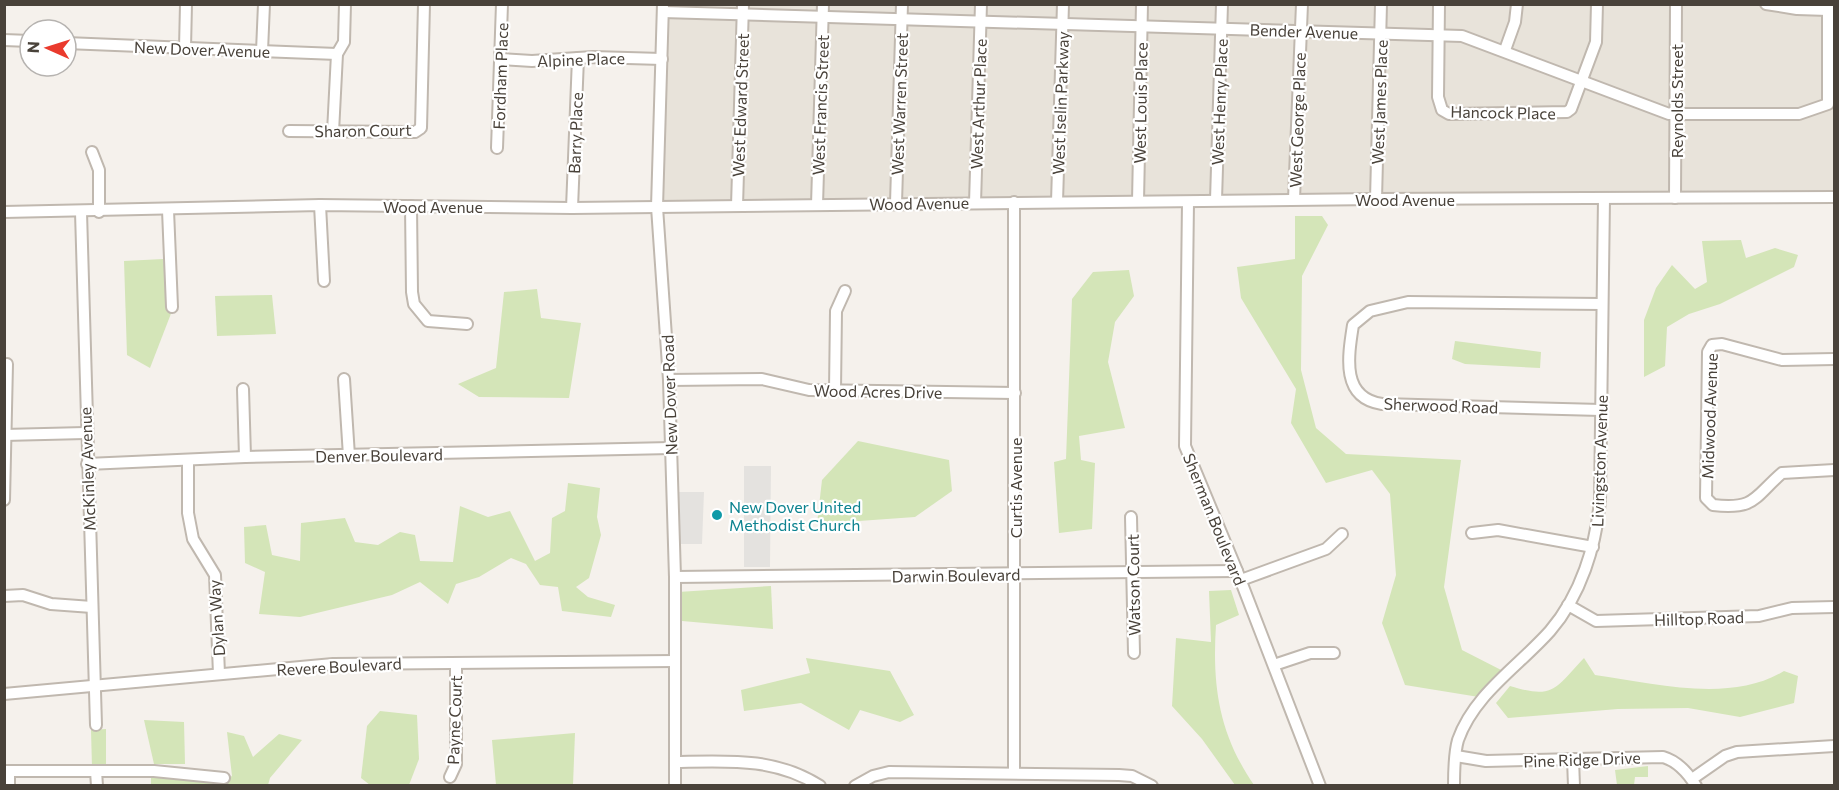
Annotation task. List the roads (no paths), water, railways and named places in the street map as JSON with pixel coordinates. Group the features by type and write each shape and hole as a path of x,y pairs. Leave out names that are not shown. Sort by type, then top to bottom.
{"street":[{"path":"185,48 186,4"},
{"path":"262,51 264,4"},
{"path":"333,132 337,54 344,42 345,4"},
{"name":"Sharon Court","path":"289,131 415,132 421,128 424,4"},
{"name":"Fordham Place","path":"497,148 502,4"},
{"name":"West Warren Street","path":"896,203 902,4"},
{"name":"West Arthur Place","path":"975,203 981,4"},
{"name":"West Iselin Parkway","path":"1057,202 1063,4"},
{"name":"West Louis Place","path":"1138,201 1142,4"},
{"name":"West Henry Place","path":"1216,200 1222,4"},
{"name":"West George Place","path":"1294,200 1302,4"},
{"name":"West James Place","path":"1376,199 1381,4"},
{"path":"1439,4 1439,35"},
{"path":"1505,50 1515,22 1517,4"},
{"path":"1583,81 1596,42 1597,4"},
{"name":"Reynolds Street","path":"1676,4 1676,198"},
{"path":"1766,4 1797,9 1828,7"},
{"name":"Bender Avenue","path":"663,8 823,10 902,19 1462,36 1676,114 1799,114 1823,108 1828,104 1830,97 1828,7"},
{"name":"New Dover Road","path":"663,8 657,207 669,380 675,577 675,786"},
{"name":"West Edward Street","path":"737,206 743,9"},
{"name":"West Francis Street","path":"817,205 823,10"},
{"name":"Hancock Place","path":"1439,35 1438,97 1442,110 1449,114 1567,112 1571,109 1583,81"},
{"name":"New Dover Avenue","path":"78,44 337,54"},
{"name":"Alpine Place","path":"501,59 532,61 578,58 662,59"},
{"name":"Barry Place","path":"572,208 578,58"},
{"path":"92,152 99,170 99,212"},
{"name":"Wood Avenue","path":"4,212 99,212 320,206 572,208 1216,200 1834,197"},
{"name":"Livingston Avenue","path":"1454,786 1456,756 1461,732 1490,690 1550,631 1568,606 1593,547 1600,500 1604,198"},
{"name":"Curtis Avenue","path":"1014,202 1016,574 1014,773"},
{"name":"Sherman Boulevard","path":"1188,202 1185,446 1239,576 1320,786"},
{"path":"320,206 324,281"},
{"path":"411,206 414,304 428,321 467,324"},
{"path":"168,210 172,307"},
{"name":"McKinley Avenue","path":"81,212 96,725"},
{"path":"835,390 836,311 845,291"},
{"name":"Sherwood Road","path":"1601,410 1382,404 1369,402 1362,397 1350,378 1353,325 1370,310 1419,301 1602,304"},
{"name":"Midwood Avenue","path":"1834,359 1782,360 1722,344 1712,345 1708,352 1706,498 1713,505 1742,505 1758,498 1787,471 1834,470"},
{"path":"4,500 7,364"},
{"path":"344,379 349,456"},
{"name":"Wood Acres Drive","path":"669,380 762,379 802,389 1015,393"},
{"path":"243,389 245,457"},
{"path":"6,435 86,433"},
{"name":"Denver Boulevard","path":"87,464 245,457 671,448"},
{"name":"Dylan Way","path":"188,460 188,513 193,539 215,575 219,674"},
{"name":"Watson Court","path":"1131,517 1134,653"},
{"path":"1472,533 1498,530 1593,547"},
{"name":"Darwin Boulevard","path":"675,577 1133,573 1239,576 1326,549 1342,534"},
{"path":"4,596 23,595 51,604 92,608"},
{"name":"Hilltop Road","path":"1568,606 1596,621 1759,616 1792,608 1834,607"},
{"path":"1274,665 1310,653 1334,653"},
{"name":"Revere Boulevard","path":"4,694 333,664 675,661"},
{"name":"Payne Court","path":"450,777 456,764 456,663"},
{"path":"1694,782 1725,756 1737,752 1834,746"},
{"name":"Pine Ridge Drive","path":"1456,756 1486,761 1663,756 1671,759 1694,782"},
{"path":"1573,759 1574,786"},
{"path":"675,762 742,760 765,763 797,773 820,786"},
{"path":"9,786 7,771 154,771 224,778"},
{"path":"96,771 97,786"},
{"path":"855,786 873,776 889,772 1125,775 1152,786"}],"place":[{"name":"New Dover United Methodist Church","path":"717,515"}]}
